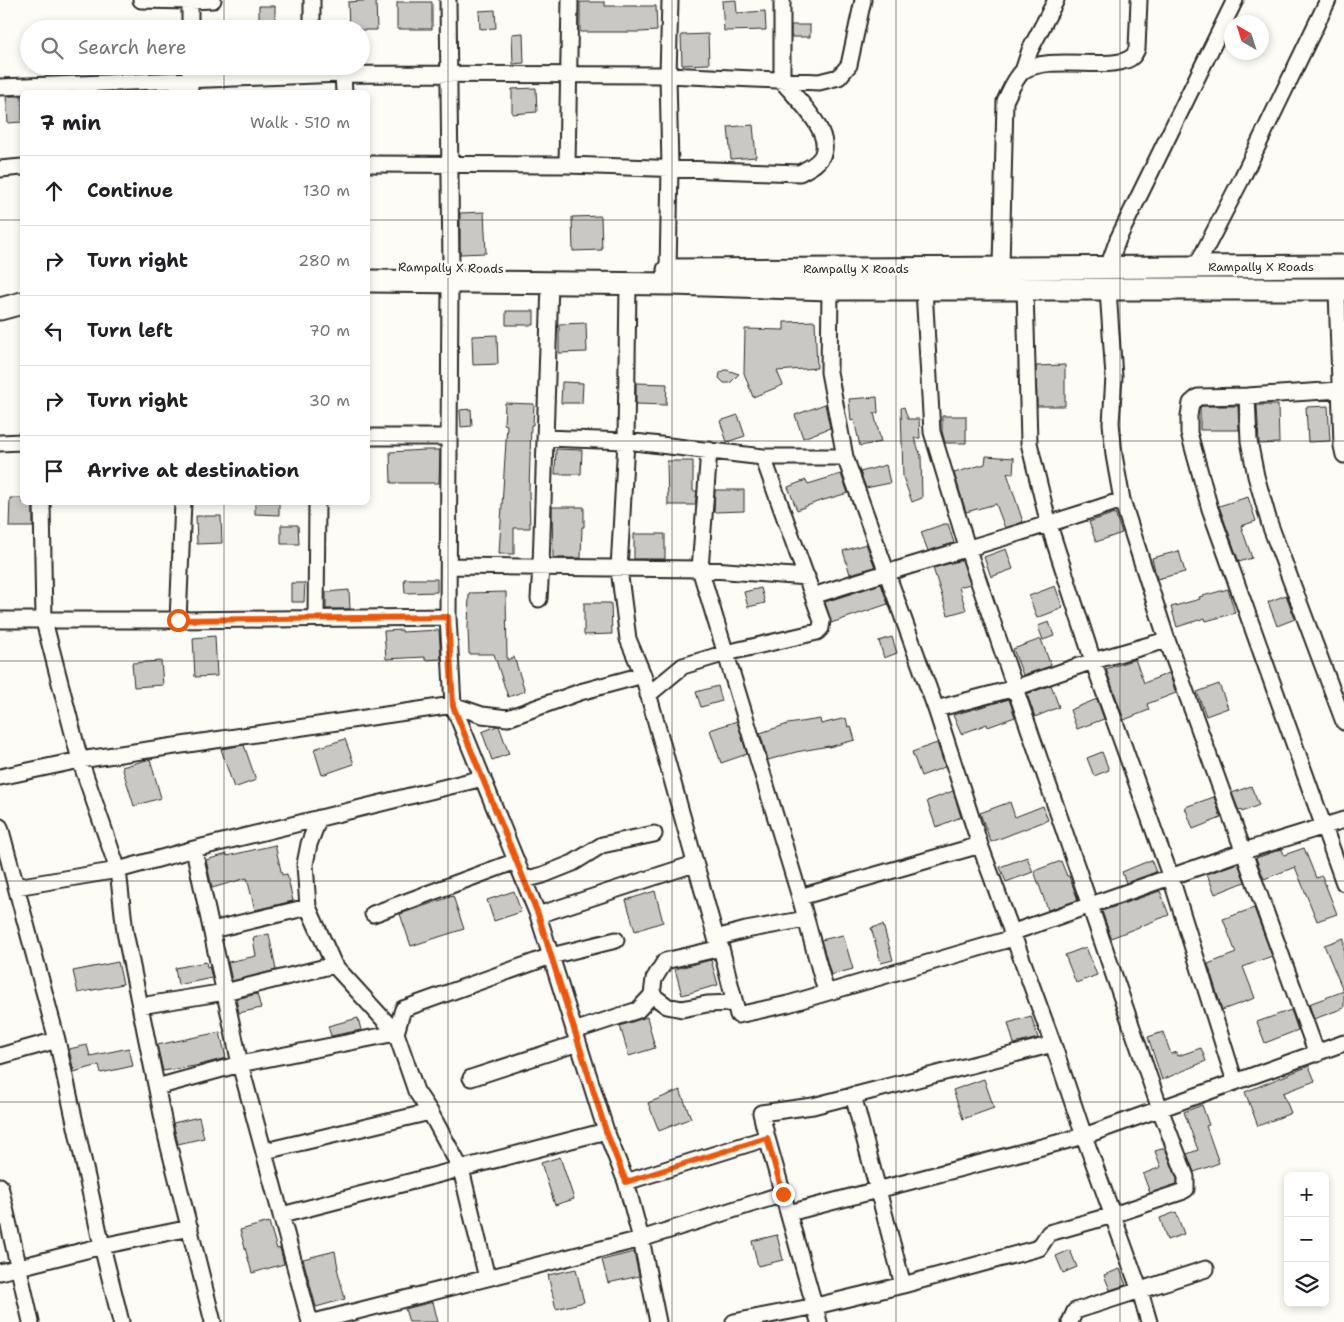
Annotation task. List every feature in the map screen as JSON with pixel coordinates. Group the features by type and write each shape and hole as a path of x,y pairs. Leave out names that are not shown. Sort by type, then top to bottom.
{"main road":[{"name":"Rampally X Roads","path":"370,267 450,274 668,270 1344,266"},
{"path":"969,289 971,268"},
{"path":"370,281 450,274 550,282 830,289 1341,289"},
{"path":"0,294 20,290"},
{"path":"0,309 20,304"}],"street":[{"path":"141,0 213,0"},
{"path":"312,0 312,20"},
{"path":"448,0 450,274 448,617 453,706 538,914 606,1131 626,1182 641,1239 658,1322"},
{"path":"567,165 570,0"},
{"path":"668,270 670,0"},
{"path":"370,164 567,165 800,173 815,164 822,155 824,143 817,123 782,81 782,0"},
{"path":"370,74 668,75 819,82 839,76 849,65 863,0"},
{"path":"1001,268 1005,101 1012,86 1023,71 1030,50 1056,0"},
{"path":"1023,71 1044,63 1114,63 1133,56 1137,49 1138,0"},
{"path":"1108,267 1118,239 1235,0"},
{"path":"1196,267 1242,178 1328,0"},
{"path":"190,1 190,20"},
{"path":"0,87 251,75"},
{"path":"343,75 344,90"},
{"path":"0,169 20,167"},
{"path":"538,599 542,566 550,282"},
{"path":"628,284 626,441 619,568 628,639 648,695 738,1015 826,992 1012,936 1091,905 1244,851 1344,820"},
{"path":"1025,288 1029,443 1049,525 1093,661 1171,878 1235,1082"},
{"path":"830,289 829,372 845,456 936,709 1012,936 1053,1044 1150,1322"},
{"path":"1341,289 1340,390 1344,455"},
{"path":"734,1322 816,1306 903,1285 1038,1248 1049,1233 1113,1215 1186,1189 1186,1177 1160,1109 1015,688 967,547 932,432 924,290"},
{"path":"1108,290 1114,377 1112,431 1122,500 1167,640 1317,1054"},
{"path":"1340,390 1248,396 1198,396 1191,403 1189,434 1210,509 1344,883"},
{"path":"1248,396 1249,441 1256,476 1270,525 1344,722"},
{"path":"370,437 449,437"},
{"path":"545,438 626,441 763,457 845,456"},
{"path":"0,443 20,442"},
{"path":"709,450 700,569 800,897 826,992"},
{"path":"648,695 683,666 726,653 817,632 821,628 822,621 763,457"},
{"path":"813,596 967,547 1049,525 1122,500"},
{"path":"42,505 44,621 80,760 118,870 125,932 167,1139 213,1322"},
{"path":"178,620 183,505"},
{"path":"316,618 317,505"},
{"path":"449,566 700,569 807,577"},
{"path":"0,620 448,617"},
{"path":"936,709 1015,688 1093,661 1167,640"},
{"path":"0,777 80,760 453,706 482,715 508,718 580,692 642,675"},
{"path":"16,887 118,870 194,849 483,778"},
{"path":"319,818 309,844 305,864 308,907 334,965 396,1032 416,1092 430,1112 461,1169 487,1278"},
{"path":"0,827 8,851 57,1040 120,1322"},
{"path":"524,880 543,875 573,863 602,845 654,834"},
{"path":"800,897 980,845"},
{"path":"194,849 240,1064 312,1322 641,1239 783,1194"},
{"path":"373,914 516,861"},
{"path":"538,914 694,864"},
{"path":"212,930 308,907"},
{"path":"471,1078 576,1037 638,1010 652,995 654,979 665,961 719,943 746,930 806,919"},
{"path":"396,1032 404,1008 550,956 616,940"},
{"path":"140,1006 225,992 334,965"},
{"path":"652,995 667,1006 682,1009 707,1004 735,1003"},
{"path":"156,1086 240,1064 396,1032"},
{"path":"0,1056 57,1040"},
{"path":"789,1213 1084,1136 1344,1043"},
{"path":"819,1322 760,1113 813,1106 1053,1044"},
{"path":"853,1095 903,1285"},
{"path":"264,1151 430,1112"},
{"path":"282,1215 606,1131"},
{"path":"626,1182 767,1138"},
{"path":"0,1186 20,1266 31,1322"},
{"path":"0,1272 102,1246 190,1228"},
{"path":"1070,1322 1075,1311 1206,1269"}],"building":[{"path":"376,0 377,30 370,30 370,20 349,20 348,2"},
{"path":"736,0 737,13 765,11 766,30 724,31 722,1"},
{"path":"397,2 432,2 432,29 397,29"},
{"path":"580,2 605,2 605,6 656,6 657,31 580,32"},
{"path":"259,6 275,6 275,20 259,20"},
{"path":"495,10 496,28 480,29 479,11"},
{"path":"791,25 810,25 810,37 791,37"},
{"path":"523,33 524,63 513,64 512,34"},
{"path":"708,34 709,64 682,65 681,35"},
{"path":"536,88 537,112 512,114 512,89"},
{"path":"6,96 20,96 20,122 8,123"},
{"path":"753,125 756,157 731,159 728,127"},
{"path":"484,212 486,253 460,254 460,213"},
{"path":"601,216 602,250 573,251 572,217"},
{"path":"506,311 534,311 534,325 506,325"},
{"path":"815,321 817,368 777,371 783,385 753,397 744,373 745,329 784,330 784,322"},
{"path":"586,323 587,352 559,353 559,324"},
{"path":"497,335 498,364 473,365 472,336"},
{"path":"1065,365 1065,406 1037,406 1036,366"},
{"path":"725,370 739,374 730,383 724,383 719,378 720,373"},
{"path":"562,382 583,383 582,403 561,403"},
{"path":"636,383 667,384 666,405 636,404"},
{"path":"877,397 878,413 874,413 881,442 860,446 854,420 851,421 849,399"},
{"path":"505,403 534,404 533,425 531,425 530,528 514,528 514,554 499,554 507,425 504,424"},
{"path":"825,404 830,428 803,438 795,415"},
{"path":"1257,405 1278,405 1279,443 1259,444"},
{"path":"1202,406 1238,406 1239,430 1200,430 1200,408"},
{"path":"1328,406 1330,441 1308,442 1306,407"},
{"path":"904,407 908,419 919,419 920,438 914,438 921,456 922,498 912,502 903,477 901,408"},
{"path":"471,409 472,426 461,427 460,410"},
{"path":"738,415 745,436 727,442 720,421"},
{"path":"942,416 966,416 966,443 945,443 942,431"},
{"path":"556,449 582,450 581,474 555,474"},
{"path":"440,450 439,483 391,483 390,452"},
{"path":"986,456 1014,458 1013,474 1007,473 1023,522 1005,528 996,504 966,512 954,473 985,464"},
{"path":"667,461 693,461 693,491 697,491 695,505 668,505"},
{"path":"886,465 890,483 866,488 860,472"},
{"path":"841,474 848,493 797,510 788,487 806,480 808,484"},
{"path":"715,490 744,490 744,511 714,512"},
{"path":"1248,497 1256,521 1241,526 1252,558 1239,562 1219,506"},
{"path":"10,498 20,498 20,505 33,505 33,527 9,527"},
{"path":"255,505 279,505 279,515 255,514"},
{"path":"552,507 584,507 581,558 553,558"},
{"path":"1115,513 1122,533 1096,542 1089,522"},
{"path":"196,516 221,516 222,543 197,544"},
{"path":"948,524 954,543 928,551 921,532"},
{"path":"281,525 298,525 299,544 281,544"},
{"path":"634,534 665,534 665,559 634,559"},
{"path":"866,544 875,567 850,574 843,551"},
{"path":"1006,549 1013,569 991,577 984,557"},
{"path":"1179,551 1185,572 1157,579 1152,558"},
{"path":"962,560 970,584 959,587 966,610 948,615 933,568"},
{"path":"404,579 437,579 437,592 405,593"},
{"path":"291,583 305,583 304,602 291,602"},
{"path":"881,584 888,604 831,623 825,602"},
{"path":"1055,586 1063,608 1037,618 1029,596"},
{"path":"761,588 765,603 748,607 744,592"},
{"path":"1228,589 1235,613 1206,621 1205,618 1177,627 1171,607"},
{"path":"349,590 350,609 326,609 326,592"},
{"path":"506,592 507,660 514,657 525,691 508,697 494,654 469,654 468,629 469,593"},
{"path":"1286,595 1295,619 1277,626 1268,602"},
{"path":"584,603 611,603 612,634 584,635"},
{"path":"1049,622 1054,636 1043,640 1038,626"},
{"path":"402,630 402,632 439,630 441,659 425,660 425,657 386,659 384,631"},
{"path":"215,636 217,676 195,677 193,638"},
{"path":"892,637 897,653 884,658 879,641"},
{"path":"1041,639 1051,666 1023,675 1013,649"},
{"path":"1135,659 1144,683 1169,673 1176,693 1147,704 1149,710 1124,720 1106,669"},
{"path":"161,661 163,685 134,687 132,663"},
{"path":"1219,684 1228,708 1206,716 1197,692"},
{"path":"1051,685 1059,707 1035,717 1027,694"},
{"path":"718,686 722,701 701,707 696,692"},
{"path":"1009,699 1015,717 988,727 987,724 961,734 953,715"},
{"path":"1097,699 1104,719 1077,729 1070,710"},
{"path":"846,718 848,727 851,726 855,740 829,747 796,752 768,760 760,733 788,724 820,719 821,724"},
{"path":"737,721 747,754 721,763 710,730"},
{"path":"499,726 509,754 492,760 482,732"},
{"path":"345,739 354,764 322,775 314,749"},
{"path":"937,743 945,767 921,776 912,752"},
{"path":"244,745 256,780 234,788 221,749"},
{"path":"1102,752 1109,770 1094,776 1087,758"},
{"path":"150,759 161,798 134,806 122,767"},
{"path":"1251,786 1259,805 1242,812 1241,810 1239,811 1232,793"},
{"path":"953,791 961,817 936,827 927,801"},
{"path":"1214,797 1221,818 1193,829 1185,807"},
{"path":"1010,802 1015,817 1043,806 1048,820 991,842 980,813"},
{"path":"275,845 282,875 287,874 293,901 255,910 247,878 212,888 206,860"},
{"path":"1304,848 1316,878 1322,876 1337,914 1317,921 1295,867 1264,879 1256,858 1282,849 1284,855"},
{"path":"1027,857 1033,872 1006,882 1000,867"},
{"path":"1151,860 1156,872 1126,883 1122,872"},
{"path":"1061,861 1078,900 1048,910 1034,871"},
{"path":"1238,863 1245,882 1215,894 1207,874"},
{"path":"514,891 521,912 494,921 487,900"},
{"path":"655,891 663,922 635,931 626,900"},
{"path":"1160,891 1169,915 1111,938 1102,911"},
{"path":"453,896 464,929 411,946 400,914"},
{"path":"1254,908 1272,956 1243,967 1255,998 1222,1010 1208,964 1236,953 1223,919"},
{"path":"883,925 893,960 881,963 871,928"},
{"path":"269,934 276,970 232,981 228,962 256,956 253,938"},
{"path":"843,935 853,969 831,975 821,940"},
{"path":"1344,938 1344,990 1343,990 1324,945"},
{"path":"1086,947 1097,975 1076,983 1065,955"},
{"path":"711,960 718,985 682,995 675,969"},
{"path":"118,962 123,984 78,993 73,971"},
{"path":"206,962 212,978 178,985 175,968"},
{"path":"1344,991 1344,1008 1314,1019 1309,1004"},
{"path":"257,994 261,1008 239,1013 236,999"},
{"path":"1291,1010 1298,1030 1265,1043 1257,1022"},
{"path":"1031,1016 1038,1038 1014,1044 1008,1023"},
{"path":"647,1017 655,1048 629,1056 620,1026"},
{"path":"358,1018 361,1030 331,1036 328,1026"},
{"path":"220,1032 226,1058 195,1066 163,1071 157,1045"},
{"path":"1163,1032 1171,1054 1177,1052 1178,1056 1201,1048 1206,1061 1162,1080 1148,1037"},
{"path":"87,1045 90,1056 129,1048 133,1066 101,1073 99,1065 74,1072 69,1049"},
{"path":"1309,1066 1315,1081 1283,1093 1291,1113 1258,1126 1245,1092"},
{"path":"984,1079 994,1108 963,1119 953,1090"},
{"path":"680,1090 691,1118 659,1131 648,1103"},
{"path":"1202,1105 1209,1125 1206,1126 1219,1163 1194,1172 1187,1154 1198,1150 1184,1112"},
{"path":"199,1117 204,1138 178,1144 173,1123"},
{"path":"1165,1148 1177,1179 1177,1184 1150,1193 1143,1174 1161,1167 1155,1151"},
{"path":"560,1157 574,1199 555,1205 541,1163"},
{"path":"1176,1212 1184,1234 1167,1240 1160,1218"},
{"path":"269,1222 277,1249 280,1248 284,1264 252,1273 240,1230"},
{"path":"777,1235 783,1260 758,1266 752,1241"},
{"path":"1070,1250 1077,1267 1063,1273 1056,1256"},
{"path":"335,1251 337,1268 345,1299 316,1307 303,1259"},
{"path":"634,1252 639,1276 608,1283 602,1260"},
{"path":"576,1269 584,1302 556,1309 548,1275"},
{"path":"1120,1269 1126,1285 1110,1290 1104,1275"},
{"path":"433,1302 438,1322 409,1322 405,1309"}],"route":[{"path":"178,620 448,617 453,706 538,914 606,1131 626,1182 767,1138 783,1194"}]}
